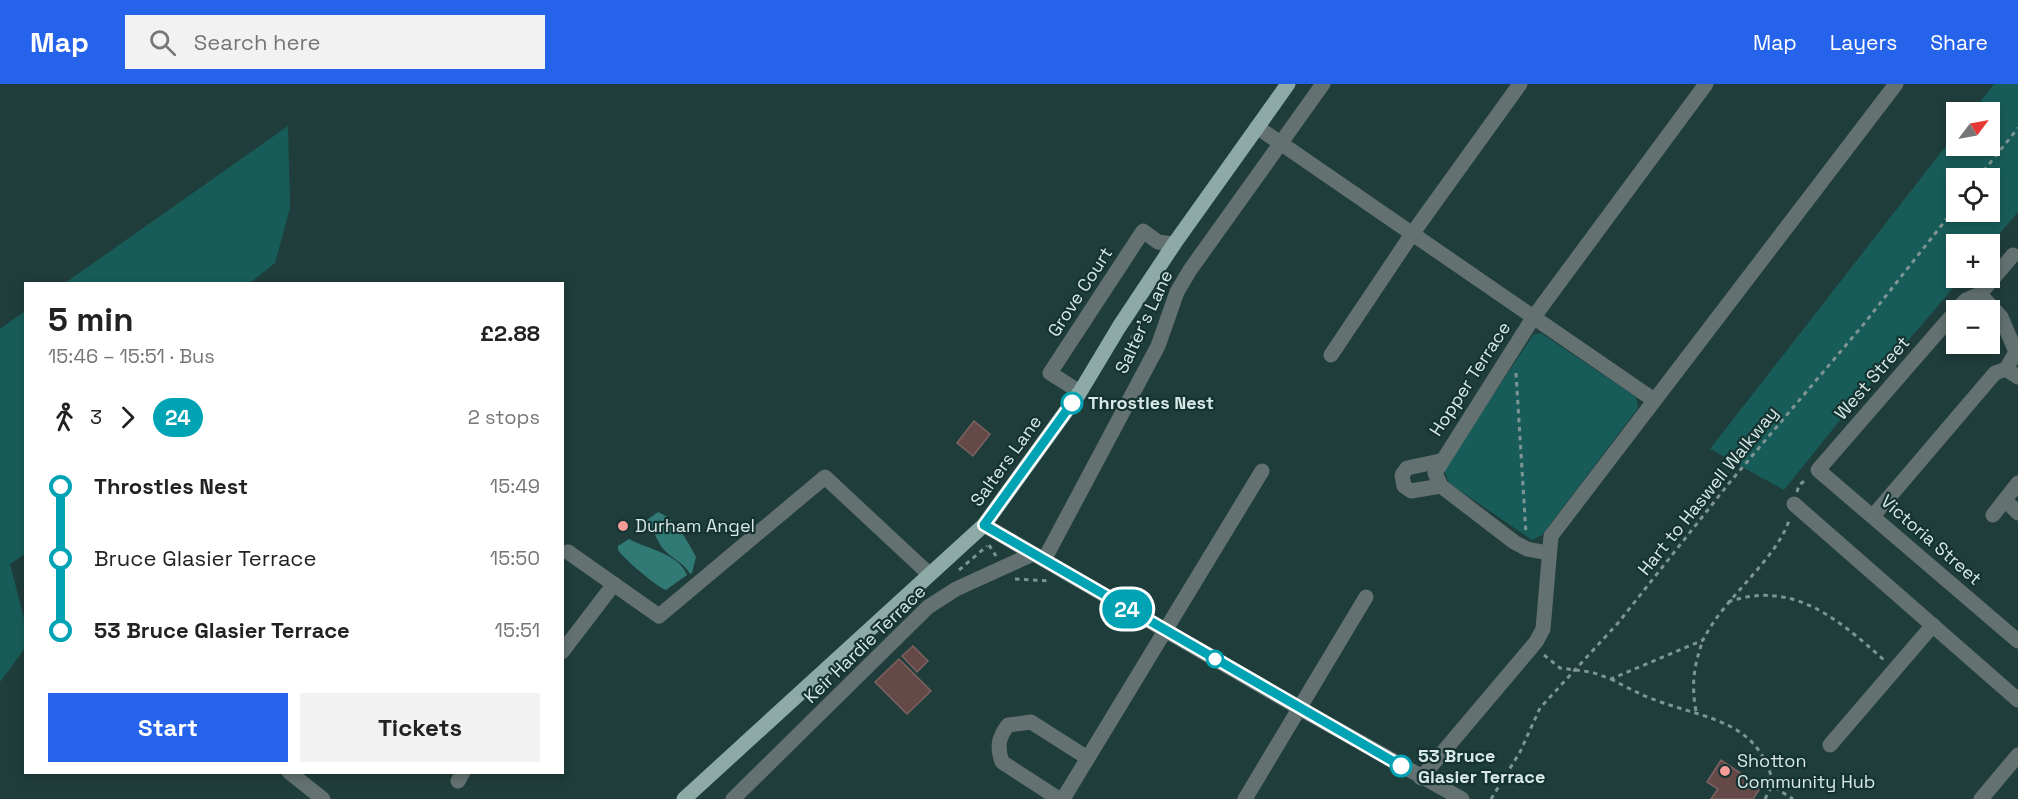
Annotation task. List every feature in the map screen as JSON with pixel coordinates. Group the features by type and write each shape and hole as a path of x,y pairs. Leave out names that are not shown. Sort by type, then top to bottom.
{"main road":[{"name":"Salters Lane","path":"684,799 984,525 1080,392 1119,327 1174,244 1288,84"}],"street":[{"name":"Salter's Lane","path":"1039,557 1158,346 1177,292 1190,270 1323,84"},
{"path":"1331,356 1412,234 1520,84"},
{"name":"Hopper Terrace","path":"1440,461 1407,468 1402,475 1404,486 1411,491 1441,486 1435,473 1440,461 1533,318 1706,84"},
{"path":"1421,777 1533,646 1543,629 1551,536 1896,84"},
{"path":"1257,127 1654,400"},
{"name":"Grove Court","path":"1080,392 1050,373 1143,231 1158,242 1174,244"},
{"name":"West Street","path":"1969,300 2013,255"},
{"path":"1873,516 1995,374 2012,373 2016,352 2000,317"},
{"name":"West Street","path":"1818,470 1946,325"},
{"name":"Victoria Street","path":"1818,470 2018,641"},
{"path":"1086,757 1031,722 1008,726 998,742 1002,762 1061,799 1262,471"},
{"path":"568,552 659,616 825,477 929,574"},
{"path":"1993,515 2018,483"},
{"path":"1441,486 1527,549 1548,553"},
{"path":"2005,500 2018,513"},
{"path":"1794,504 2018,700"},
{"path":"984,525 1299,708 1462,799"},
{"name":"Keir Hardie Terrace","path":"743,796 928,606 956,589 1006,567 1039,557"},
{"path":"564,649 614,584"},
{"path":"1245,799 1365,597"},
{"path":"1830,745 1933,626"},
{"path":"1981,799 2018,755"},
{"path":"291,774 322,799"}],"path":[{"path":"1986,168 2018,128"},
{"name":"Hart to Haswell Walkway","path":"1491,799 1520,752 1540,708 1626,613 1730,483 1863,325 1946,220"},
{"path":"1514,347 1527,549"},
{"path":"1696,711 1692,689 1694,665 1703,640 1726,603 1784,536 1799,485 1818,470"},
{"path":"1006,567 1015,580 1051,581 1070,576"},
{"path":"1726,603 1755,597 1779,597 1821,609 1844,625 1895,670"},
{"path":"1611,679 1703,640"},
{"path":"1533,646 1560,668 1611,679 1659,702 1696,711 1748,737 1766,760 1773,785 1793,799"},
{"path":"1764,799 1773,785"}],"shaded area":[{"path":"1994,84 2018,84 2018,212 1999,234 1946,234 1946,288 1953,288 1849,409 1784,490 1710,449 1946,146 1946,156 2000,156 2000,102 1980,102"},
{"path":"288,126 290,208 275,263 251,282 66,282"},
{"path":"24,312 24,555 10,564 24,618 24,649 0,682 0,329"},
{"path":"1541,333 1636,397 1638,408 1542,535 1532,540 1449,483 1444,470 1533,335"},
{"path":"658,512 676,525 689,544 696,557 692,573 690,574 682,564 665,551 647,523 647,520"},
{"path":"629,539 661,552 677,562 687,575 666,590 662,588 618,550 618,546"}],"building":[{"path":"974,421 990,434 973,456 957,443"},
{"path":"913,646 928,661 917,672 902,656"},
{"path":"899,659 931,691 907,714 875,682"},
{"name":"Shotton Community Hub","path":"1721,760 1761,787 1753,799 1711,799 1718,789 1707,782"}],"bus line":[{"name":"24","path":"1072,403 984,525 1401,766"}],"place":[{"name":"Throstles Nest","path":"1072,403"},
{"name":"Durham Angel","path":"623,526"},
{"name":"53 Bruce Glasier Terrace","path":"1401,766"},
{"name":"Shotton Community Hub","path":"1725,771"}]}
